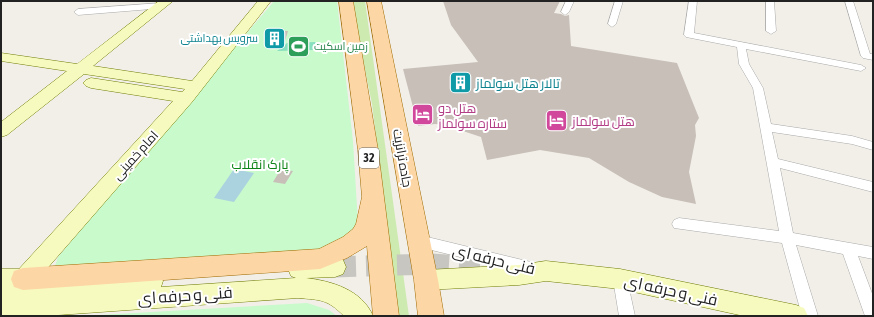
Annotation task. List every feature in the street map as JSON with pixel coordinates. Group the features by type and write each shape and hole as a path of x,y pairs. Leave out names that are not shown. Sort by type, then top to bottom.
{"main road":[{"name":"32","path":"346,1 373,197 386,316"},
{"name":"جاده ترانزیت","path":"374,1 419,241 431,316"},
{"path":"8,293 320,259 354,242 365,231 373,197"}],"street":[{"name":"امام خمینی","path":"8,293 191,92 265,1"},
{"path":"565,12 570,1"},
{"path":"612,24 619,1"},
{"path":"693,1 689,35 861,68"},
{"path":"770,1 770,31"},
{"path":"849,1 866,56 873,57"},
{"path":"78,12 164,3"},
{"path":"1,131 164,3"},
{"path":"741,44 744,64 758,88 786,238 810,316"},
{"path":"1,57 80,69 191,92"},
{"path":"1,69 67,80 191,92"},
{"path":"766,127 852,140 873,146"},
{"path":"773,162 873,187"},
{"path":"679,224 786,238 873,253"},
{"name":"فنی حرفه ای","path":"419,241 546,271"},
{"path":"848,249 873,316"},
{"path":"8,293 335,267"},
{"name":"فنی حرفه ای","path":"426,280 519,275 546,271"},
{"name":"فنی و حرفه ای","path":"546,271 620,279 794,316"},
{"path":"620,279 627,316"},
{"name":"فنی و حرفه ای","path":"8,293 298,288 321,290 339,296 361,316"}],"green space":[{"name":"پارک انقلاب","path":"274,1 337,1 353,141 358,223 357,229 329,249 55,266 58,257"},
{"path":"353,1 365,1 409,316 398,316 372,104 357,30"},
{"name":"زمین اسکیت","path":"316,42 314,50 277,51 287,43"},
{"path":"307,303 329,310 337,316 82,316"}],"water":[{"path":"234,169 254,173 234,202 214,198"}],"building":[{"name":"هتل سولماز","path":"443,1 560,1 554,13 565,16 569,15 571,46 677,63 699,118 695,125 696,136 689,172 696,204 662,197 629,182 589,158 540,150 487,160 481,137 445,125 435,124 418,126 403,69 478,62 451,25"},
{"name":"سرویس بهداشتی","path":"274,31 288,31 285,41 271,41"},
{"path":"281,169 293,171 285,184 273,182"}],"tunnel":[{"path":"335,267 432,264 506,269"}],"place":[{"name":"سرویس بهداشتی","path":"274,38"},
{"name":"زمین اسکیت","path":"299,46"},
{"name":"تالار هتل سولماز","path":"460,83"},
{"name":"هتل دو ستاره سولماز","path":"422,115"},
{"name":"هتل سولماز","path":"557,121"}]}
